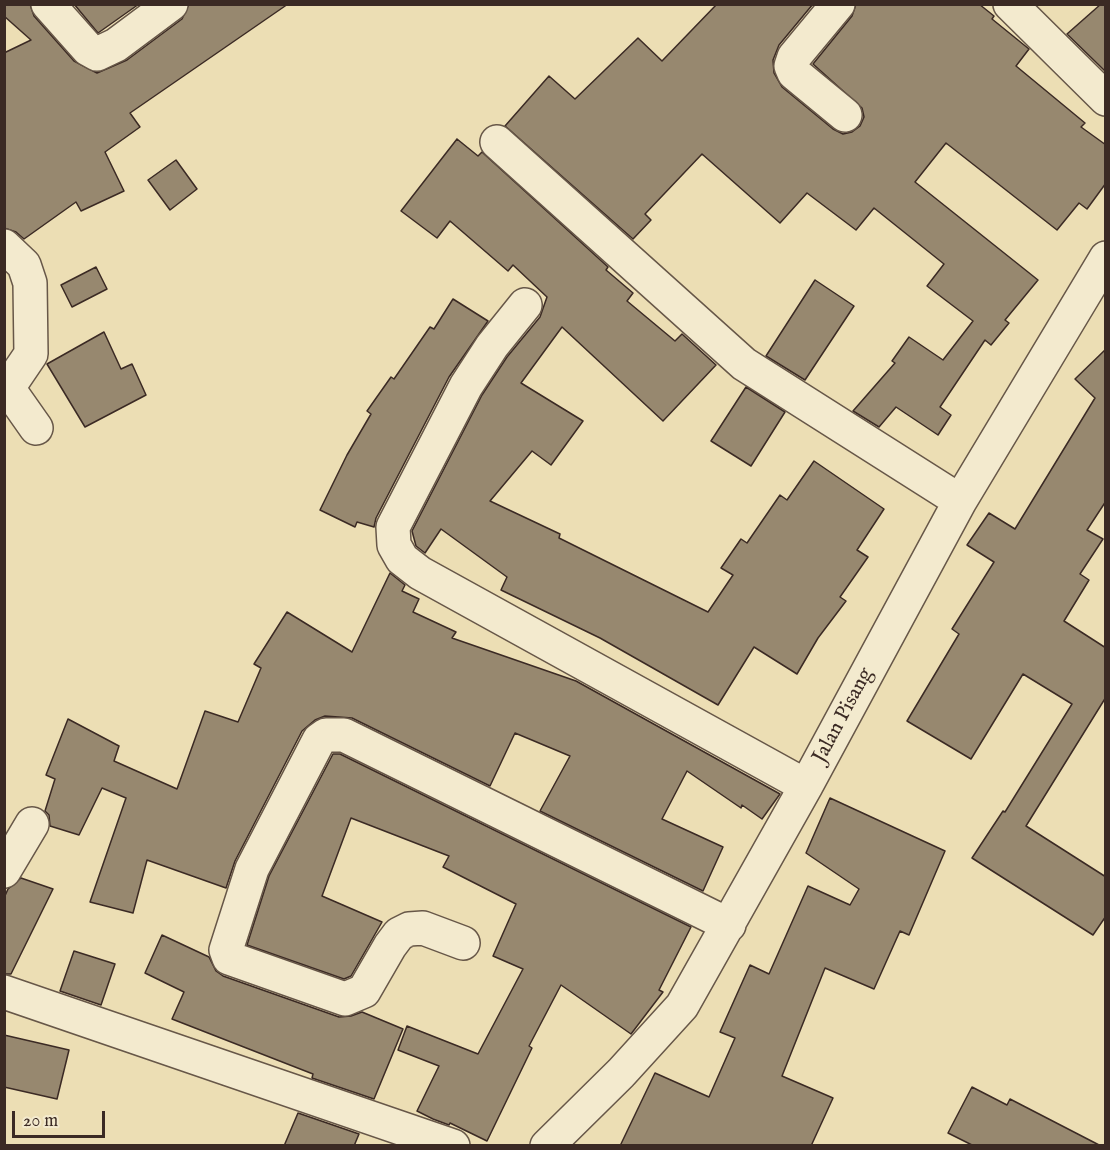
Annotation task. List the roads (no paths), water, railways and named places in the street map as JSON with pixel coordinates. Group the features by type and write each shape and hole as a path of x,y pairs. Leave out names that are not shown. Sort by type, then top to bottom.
{"street":[{"path":"48,4 88,49 97,54 116,45 171,4"},
{"path":"838,4 794,57 791,66 794,73 845,115"},
{"path":"1010,4 1101,87"},
{"path":"497,142 744,364 960,501"},
{"path":"4,246 24,265 30,283 31,354 10,384 10,391 36,428"},
{"name":"Jalan Pisang","path":"547,1146 621,1073 682,1006 806,786 960,501 1106,258"},
{"path":"525,305 492,345 466,386 393,526 394,545 402,559 420,573 806,786"},
{"path":"463,943 423,928 409,929 399,934 390,946 364,991 345,999 229,958 226,950 252,869 319,740 326,735 344,735 729,925"},
{"path":"4,871 32,824"},
{"path":"4,992 453,1146"}]}
